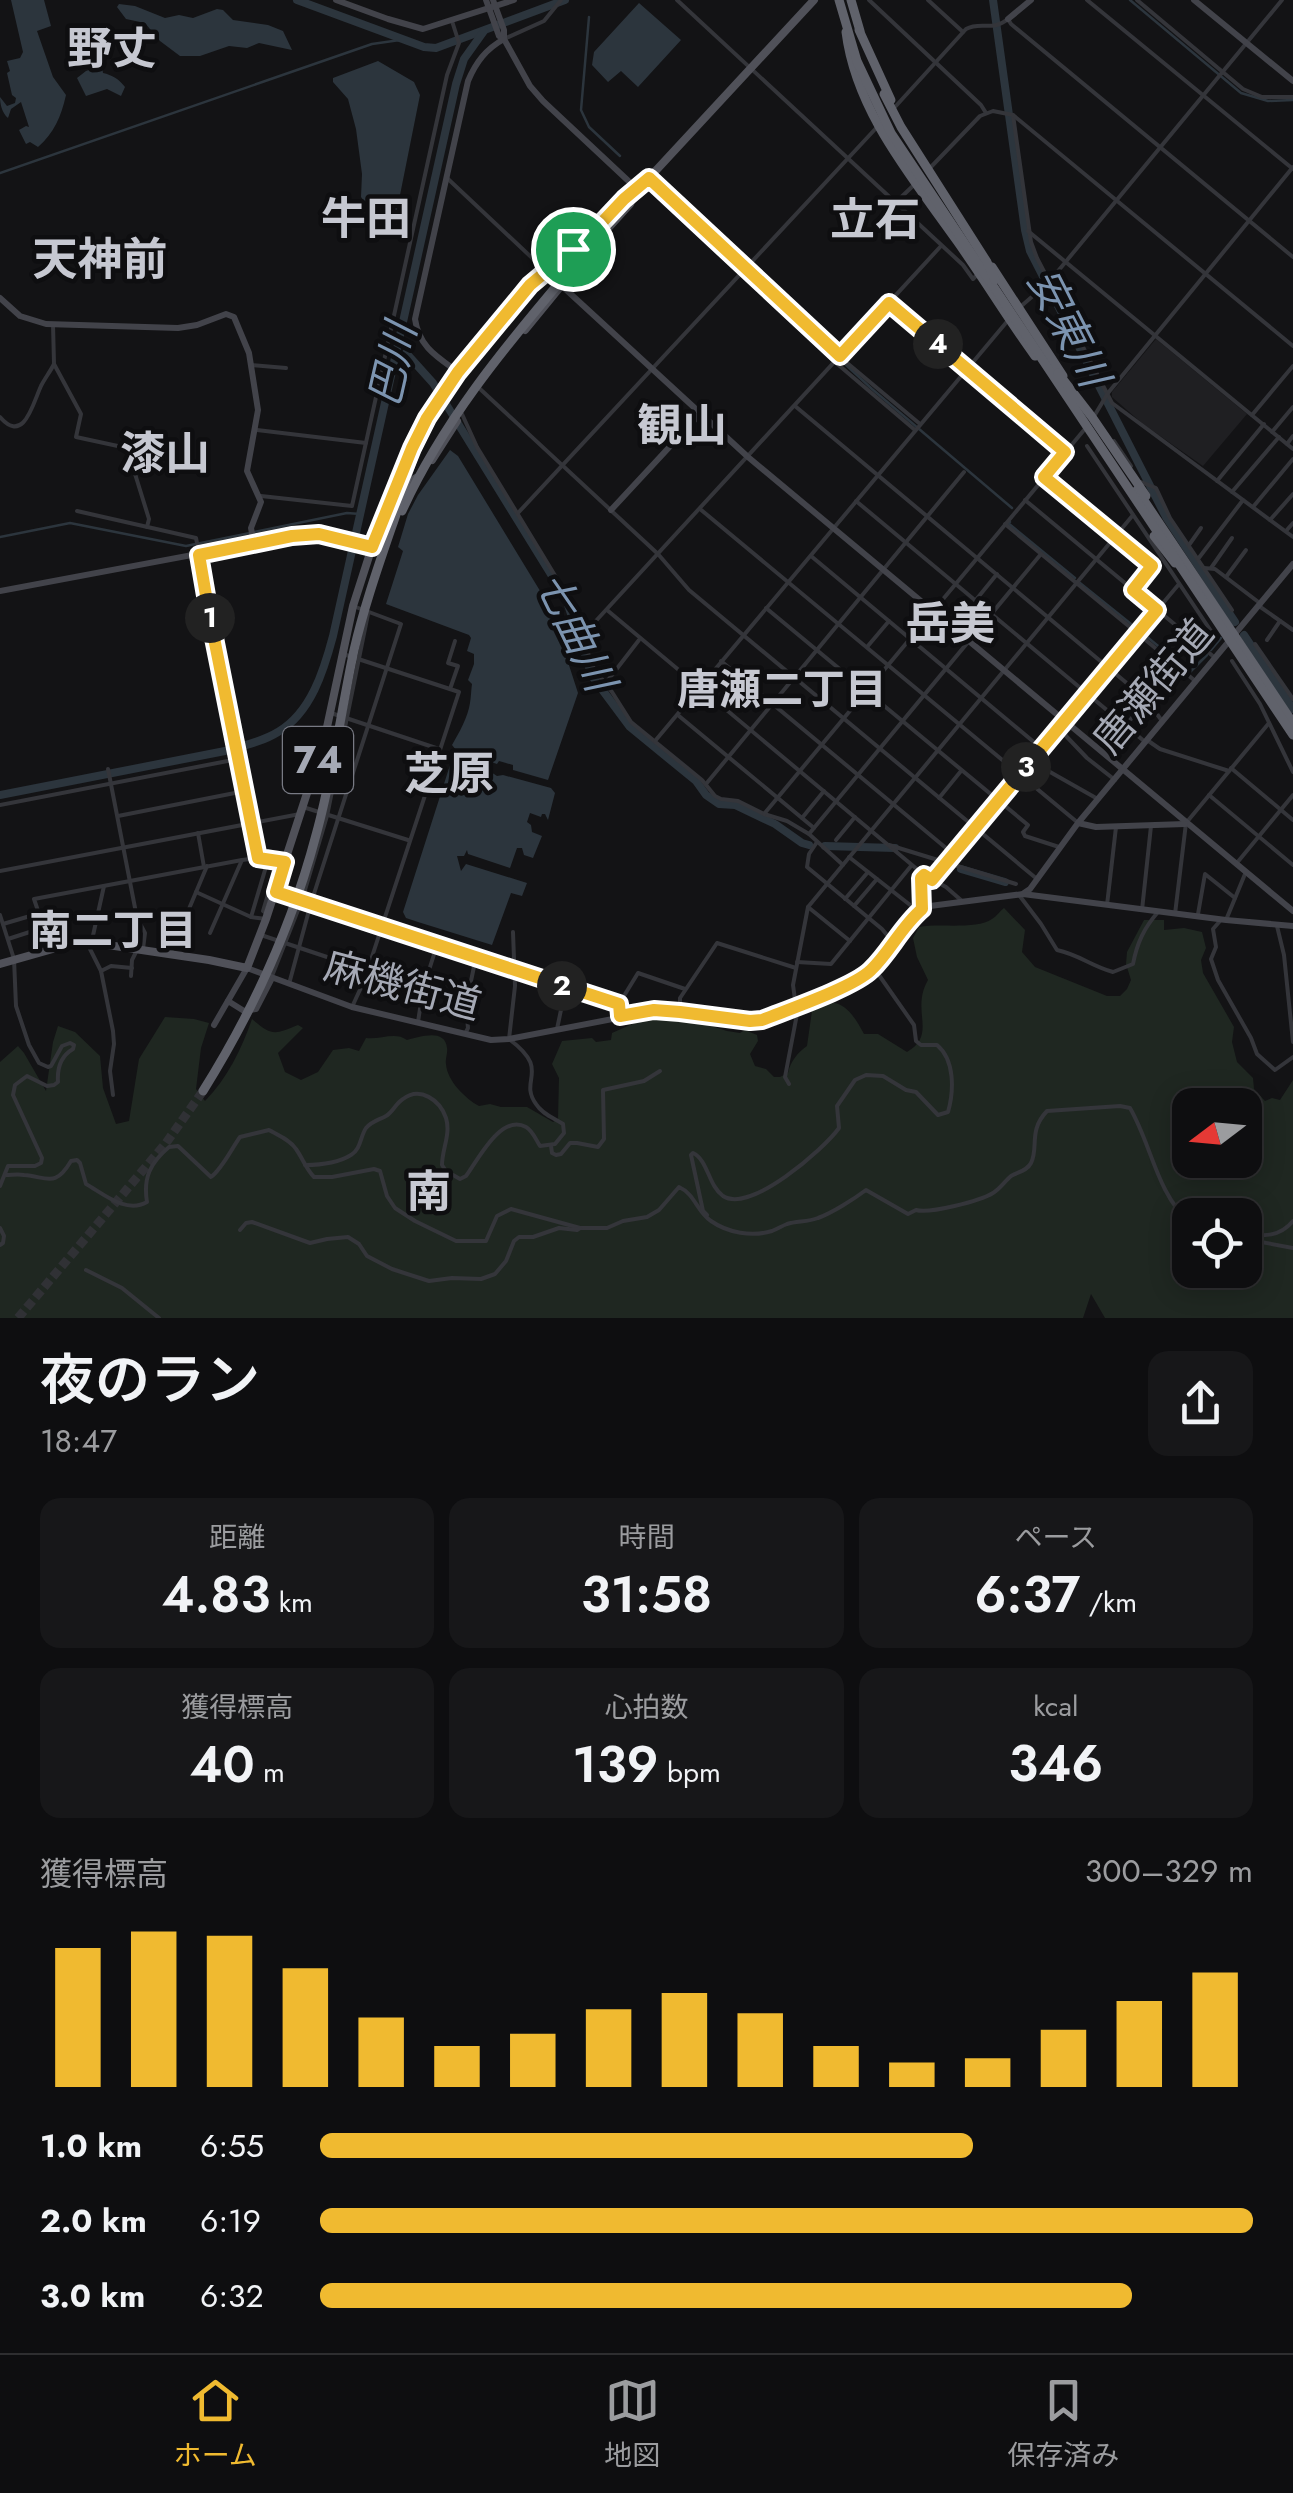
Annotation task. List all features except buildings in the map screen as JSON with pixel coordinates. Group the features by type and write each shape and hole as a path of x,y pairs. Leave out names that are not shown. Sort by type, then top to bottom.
{"highway":[{"path":"843,0 856,78 915,184 1009,320 1104,440 1184,567 1210,621 1252,658 1293,722"},
{"path":"843,0 894,107 1089,424 1103,461 1210,600 1256,690 1293,736"},
{"path":"843,0 857,61 881,114 1293,736"},
{"path":"843,0 859,50 886,111 910,152 1293,722"},
{"path":"846,30 888,135 934,207 967,248"},
{"path":"860,30 901,128 995,280"},
{"name":"74","path":"204,1091 256,1003 297,905 328,798 364,620 413,459 442,402 493,334 550,269 592,233"},
{"name":"74","path":"395,523 461,407 506,345 591,246"},
{"path":"1035,350 1154,536 1184,567"},
{"path":"1058,373 1146,496 1180,549 1184,567"}],"main road":[{"name":"74","path":"592,233 624,199 649,183 814,0"},
{"name":"74","path":"591,246 630,204 638,189"},
{"name":"74","path":"247,968 276,892 282,862 302,811 331,713 368,546 437,402 510,307 550,269"},
{"name":"74","path":"368,546 402,494 436,455 479,388 564,281"},
{"path":"458,372 479,388"},
{"name":"麻機街道","path":"0,964 73,942 91,942 247,968"}],"street":[{"path":"336,0 423,29 491,4 514,0"},
{"path":"458,372 428,350 417,332 415,319 473,70 502,34 537,25 561,0"},
{"path":"677,0 964,266 973,279 978,274"},
{"path":"869,0 986,113"},
{"path":"928,0 963,32"},
{"path":"894,107 963,32 972,26 1000,25 1032,0"},
{"path":"764,814 1089,424 1108,394 1293,168 1088,0"},
{"path":"1136,0 1243,89 1270,98 1293,97"},
{"path":"1194,0 1293,81"},
{"path":"655,741 966,368 1066,262 1282,0"},
{"path":"491,4 530,86 638,189"},
{"path":"1008,19 1293,256"},
{"path":"260,496 352,506 440,104 459,43 452,21"},
{"path":"896,203 973,122 986,113 1013,115 1293,346"},
{"path":"1013,115 1028,231 1037,258 1117,408 1293,537"},
{"path":"517,514 879,125"},
{"path":"446,178 550,269"},
{"path":"649,183 742,270"},
{"path":"649,183 876,398 915,430"},
{"path":"1028,231 1293,449"},
{"path":"582,636 941,246"},
{"path":"564,281 652,370 748,457 1293,911"},
{"path":"0,298 20,316 53,324 178,328 231,314 244,340 258,414 248,471 261,506 251,528 254,541"},
{"path":"889,303 1065,452"},
{"path":"53,324 54,364 82,414 76,437 127,448 149,519 147,527"},
{"path":"838,359 920,424"},
{"path":"0,416 9,425 24,422 54,364"},
{"path":"250,365 286,368"},
{"path":"1252,415 1293,366"},
{"path":"479,388 658,554 689,590 1037,879"},
{"path":"795,406 1147,700 1162,722"},
{"path":"1272,432 1293,407"},
{"path":"611,510 700,414"},
{"path":"461,415 565,592 594,669 632,722 720,800 738,801 787,820 842,864"},
{"path":"1217,481 1264,424"},
{"path":"255,430 366,443"},
{"path":"1286,444 1293,436"},
{"path":"1232,492 1279,437"},
{"path":"1104,440 1115,442 1140,480 1156,488 1170,518 1198,559 1293,630"},
{"path":"1088,446 1103,461 1133,515 1201,616 1210,621 1215,637"},
{"path":"1253,507 1293,459"},
{"path":"706,784 964,472"},
{"path":"1044,477 1152,566 1133,590"},
{"path":"1258,483 1267,490"},
{"path":"1270,520 1293,494"},
{"path":"1025,500 1215,658"},
{"path":"1198,559 1242,500"},
{"path":"856,501 1125,726 1160,749 1230,770 1293,820"},
{"path":"700,508 1078,823 1096,827 1186,823"},
{"path":"76,511 196,538 258,858"},
{"path":"789,1084 784,1077 796,1024 793,991 808,907 1133,515"},
{"path":"1286,532 1293,522"},
{"path":"1005,524 1196,682"},
{"path":"1188,545 1201,528"},
{"path":"0,591 304,534 346,539 386,554 368,612 327,816 302,900 256,1009 244,1011 228,1000"},
{"path":"1207,568 1232,538"},
{"path":"1226,577 1246,550"},
{"path":"808,834 1041,554"},
{"path":"810,556 1041,748"},
{"name":"唐瀬街道","path":"1021,895 1293,564"},
{"path":"1207,568 1232,610"},
{"path":"975,601 997,574"},
{"path":"1210,600 1214,583"},
{"path":"932,880 1041,748 1067,724 1108,667 1179,584"},
{"path":"289,984 401,624 354,606"},
{"path":"766,608 1028,826 1023,832 1025,836 1059,847"},
{"path":"606,610 924,875 962,902"},
{"path":"867,647 889,621"},
{"path":"1267,640 1280,622"},
{"path":"605,684 640,639"},
{"path":"450,689 458,666 448,662 455,640"},
{"path":"1255,644 1293,698"},
{"path":"344,654 459,692 364,982 352,1006"},
{"path":"1252,658 1264,659"},
{"path":"721,661 953,854"},
{"path":"1232,661 1256,690 1293,772"},
{"path":"1125,726 1147,700"},
{"path":"331,713 440,749"},
{"path":"678,715 814,828"},
{"path":"1175,914 1186,823 1269,723"},
{"path":"1067,724 1066,736 1114,780"},
{"path":"1282,750 1292,752"},
{"path":"0,804 238,759"},
{"path":"1032,759 1098,799"},
{"path":"108,768 137,918 145,933 131,976"},
{"path":"939,798 961,770"},
{"path":"309,787 345,799"},
{"path":"802,818 824,791"},
{"path":"118,816 245,792"},
{"path":"1210,795 1293,865"},
{"path":"1236,864 1293,795"},
{"path":"0,872 302,811 410,841"},
{"path":"836,840 855,817"},
{"path":"1107,905 1116,826"},
{"path":"1142,910 1151,826"},
{"path":"170,954 206,867 198,833"},
{"path":"817,842 809,854 808,866 893,942"},
{"path":"889,845 1016,884"},
{"path":"850,856 920,911"},
{"path":"50,949 34,900 242,860 282,862 263,912 267,916"},
{"path":"210,934 242,860"},
{"path":"252,917 268,860"},
{"path":"680,1012 680,998 717,942 796,965 831,964 912,865"},
{"path":"845,899 868,872"},
{"path":"1246,872 1224,920 1213,928 1216,948 1211,959 1256,1054 1274,1070 1293,1057"},
{"path":"1198,917 1204,874 1235,898"},
{"path":"920,911 920,881 924,875"},
{"path":"854,906 877,879"},
{"path":"104,886 90,949 102,970 113,1032 113,1095"},
{"path":"196,892 252,917 267,916"},
{"path":"276,892 619,1004"},
{"path":"1021,895 1057,950 1074,953 1113,972 1131,966 1146,926 1158,912"},
{"path":"920,911 930,906 1021,895 1293,926"},
{"path":"808,907 850,941"},
{"name":"麻機街道","path":"247,968 352,1006 491,1040 654,1010 762,1020 853,982 874,967 920,911"},
{"path":"3,924 38,913"},
{"path":"0,914 14,960 16,1006 29,1045 39,1062 48,1068 62,1046 70,1042 74,1045 65,1054 54,1085 47,1086 27,1076 16,1085 14,1095 42,1158 34,1166 10,1164 0,1186"},
{"path":"1277,926 1293,1042"},
{"path":"8,939 44,928"},
{"path":"305,1165 321,1165 350,1156 376,1119 388,1115 403,1098 413,1094 424,1094 442,1110 448,1134 442,1165 460,1179 506,1126 523,1125 540,1146 551,1146 564,1133 563,1124 533,1100 532,1062 509,1039 515,992 513,932"},
{"path":"261,935 423,988"},
{"path":"418,1022 423,988 437,944"},
{"path":"465,1034 466,1005 476,957"},
{"path":"102,970 111,966 132,968"},
{"path":"713,1223 704,1211 693,1153 699,1156 716,1188 725,1197 736,1199 777,1182 830,1140 838,1128 837,1106 861,1077 883,1076 922,1096 938,1115 948,1112 952,1078 946,1053 937,1045 916,1042 914,1024 874,967"},
{"path":"214,1025 247,968"},
{"path":"620,1016 619,1004 638,973 686,990"},
{"path":"557,1029 566,986"},
{"path":"551,1146 556,1155 570,1143 598,1147 604,1139 602,1090 644,1081 660,1071"},
{"path":"6,1175 56,1178 70,1162 77,1160 86,1184 137,1207 147,1202 144,1185 152,1164 172,1145 178,1146 211,1177 240,1136 269,1130 288,1140 314,1177 380,1171 395,1208 456,1241 486,1241 497,1216 511,1209 580,1228 607,1228 623,1220 647,1217 680,1187 713,1223 742,1233 763,1233 822,1217 870,1190 908,1214 956,1206 993,1193 1033,1160 1038,1123 1046,1111 1120,1106 1130,1108 1140,1126 1152,1164 1172,1204"},
{"path":"1262,1235 1275,1234 1293,1221"},
{"path":"240,1230 249,1222 310,1243 348,1238 368,1256 392,1269 429,1281 481,1279 495,1274 506,1262 519,1237 533,1237 559,1228 580,1228"},
{"path":"0,1228 4,1236 0,1244"},
{"path":"1262,1240 1293,1248"},
{"path":"86,1270 122,1288 160,1318"}],"shaded area":[{"path":"11,0 44,0 51,26 37,31 53,77 66,95 56,124 38,147 26,144 19,130 29,127 21,102 11,109 8,118 0,103 0,97 7,106 15,103 7,61 20,58 23,52"},
{"path":"639,3 681,40 638,87 621,71 608,82 592,65 594,52"},
{"path":"119,4 165,18 193,18 223,10 233,20 283,31 292,50 259,43 247,48 229,46 200,56 180,56 145,23 126,19 117,7"},
{"path":"378,61 414,82 420,95 397,210 390,215 385,208 361,197 356,129 348,99 333,82 333,78"},
{"path":"97,67 123,84 121,96 107,89 86,96 77,78"},
{"path":"1156,339 1247,414 1203,466 1112,397 1112,392"},
{"path":"450,450 458,456 545,599 578,693 548,780 513,770 513,765 499,761 497,764 456,750 452,745 470,701 472,684 468,680 474,654 467,651 471,638 386,604 403,551 398,547 408,514"},
{"path":"451,762 551,788 555,793 548,820 545,814 541,817 530,813 527,822 532,832 542,836 533,858 517,848 510,868 468,854 467,850 464,856 457,856 461,871 466,864 527,883 522,896 511,893 492,945 406,918 403,912"},
{"path":"1004,908 1025,930 1022,952 1035,967 1107,996 1120,996 1127,989 1131,980 1127,952 1144,920 1164,920 1164,930 1184,928 1202,932 1206,948 1201,960 1203,973 1234,1027 1232,1042 1237,1062 1253,1078 1254,1088 1172,1088 1172,1178 1262,1178 1262,1098 1280,1100 1293,1080 1293,1318 1105,1318 1091,1294 1083,1318 0,1318 0,1062 18,1046 46,1091 58,1026 75,1032 100,1056 103,1088 116,1124 129,1121 139,1059 165,1017 209,1023 201,1048 196,1089 205,1101 233,1063 252,1019 274,1032 298,1025 303,1028 278,1053 285,1072 301,1080 318,1072 333,1050 359,1051 366,1038 398,1036 407,1040 437,1036 445,1042 450,1077 474,1103 527,1107 553,1122 558,1119 559,1078 552,1064 562,1041 611,1040 612,1033 650,1016 757,1035 758,1041 750,1054 755,1066 774,1077 788,1073 807,1046 812,1011 829,1003 849,1011 864,1034 878,1034 907,1052 921,1038 921,1002 928,980 913,938 919,927 977,924 992,919"}],"waterway":[{"path":"297,0 436,48 565,0"},
{"name":"安東川","path":"993,0 1030,251 1166,517 1235,622"},
{"path":"1130,0 1241,93 1268,101 1293,100"},
{"path":"589,17 581,110 589,127 620,156"},
{"name":"巴川","path":"0,795 252,743 289,724 308,702 333,636 456,84 464,59 484,31"},
{"path":"0,173 372,44 407,39"},
{"path":"654,187 872,389 1012,508"},
{"path":"401,335 406,353"},
{"name":"七曲川","path":"406,353 433,383 566,599 592,676 630,727 719,804 735,805 809,845"},
{"path":"0,537 70,523 186,546 347,513 360,514"},
{"path":"1010,522 1075,578"},
{"path":"1080,583 1136,628"},
{"path":"1141,632 1190,672 1207,655"},
{"name":"安東川","path":"1244,635 1293,709"},
{"path":"1211,650 1221,638"},
{"name":"七曲川","path":"825,846 895,848"},
{"name":"七曲川","path":"961,869 1005,882"}],"tunnel":[{"path":"18,1318 166,1143 203,1091"}],"district":[{"name":"野丈","path":"112,48"},
{"name":"牛田","path":"366,218"},
{"name":"立石","path":"875,219"},
{"name":"天神前","path":"100,259"},
{"name":"観山","path":"682,425"},
{"name":"漆山","path":"165,453"},
{"name":"岳美","path":"950,623"},
{"name":"唐瀬二丁目","path":"782,689"},
{"name":"芝原","path":"449,773"},
{"name":"南二丁目","path":"113,930"},
{"name":"南","path":"429,1191"}],"route":[{"path":"649,178 840,356 889,303 1065,452 1044,477 1152,566 1133,590 1157,610 932,880 924,875 921,878 922,909 871,970 853,982 762,1020 654,1010 620,1016 619,1004 276,892 285,862 258,858 199,555 319,534 372,547 412,448 445,391 518,298 573,249 649,178"}]}
